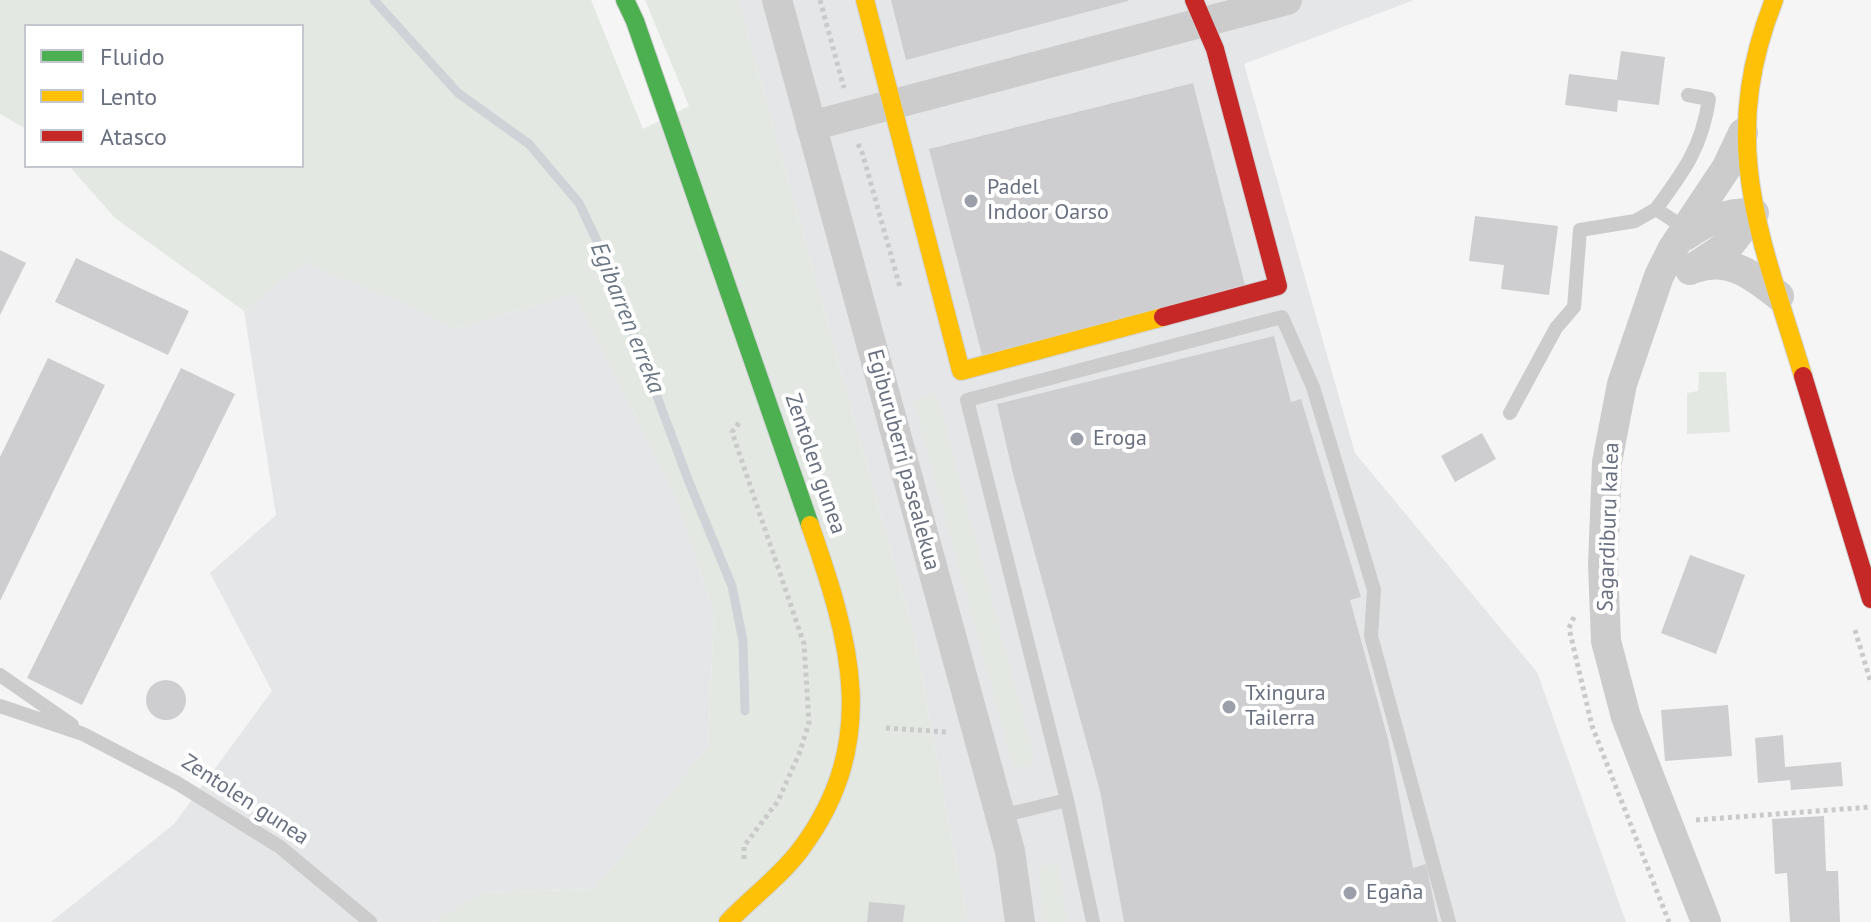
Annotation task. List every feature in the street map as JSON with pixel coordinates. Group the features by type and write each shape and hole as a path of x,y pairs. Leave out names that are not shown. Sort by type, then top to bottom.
{"street":[{"name":"Zentolen gunea","path":"625,0 635,21 833,590 846,635 852,681 851,726 843,760 824,810 787,866 728,922"},
{"name":"Egiburuberri pasealekua","path":"777,0 1001,816 1016,878 1020,922"},
{"path":"865,0 961,371 1278,286 1200,10"},
{"path":"811,126 894,105 1200,10 1287,0"},
{"path":"1774,0 1749,77 1744,129 1746,172 1754,213 1871,599"},
{"name":"Sagardiburu kalea","path":"1706,922 1626,717 1606,641 1603,565 1607,462 1622,384 1648,312 1669,285 1683,249 1744,129"},
{"name":"Sagardiburu kalea","path":"1683,249 1731,243 1754,213"},
{"path":"1683,249 1702,266 1730,265 1755,277 1779,296"}],"lane":[{"path":"1510,413 1556,328 1574,307 1580,230 1635,221 1656,209 1690,162 1705,128 1709,99 1688,95"},
{"path":"1656,209 1683,249"},
{"path":"1093,922 1067,800 967,400 1282,317 1313,387 1374,590 1371,636 1449,922"},
{"name":"Zentolen gunea","path":"0,675 83,734 177,783 280,847 370,922"},
{"name":"Zentolen gunea","path":"0,706 83,734"},
{"path":"1001,816 1067,800"}],"path":[{"path":"745,876 744,846 778,801 809,723 804,644 732,432 748,412"},
{"path":"873,727 956,732"},
{"path":"1683,821 1871,807"},
{"path":"1637,842 1669,922"}],"shaded area":[{"path":"0,0 591,0 643,129 689,106 645,0 738,0 914,636 967,922 433,922 484,893 595,889 708,746 714,613 677,498 575,293 453,329 414,307 305,262 244,311 115,218 71,168 304,168 304,24 24,24 24,128 0,114"},
{"path":"738,0 1414,0 1244,64 1355,453 1537,672 1626,922 967,922 914,636"},
{"path":"305,261 414,307 453,329 575,293 677,498 714,613 708,746 595,889 484,893 433,922 51,922 174,824 272,691 210,573 276,515 244,311"},
{"path":"1699,372 1726,372 1730,432 1687,434 1687,393 1698,391"},
{"path":"936,393 1035,763 1014,768 914,402"},
{"path":"1058,863 1066,922 1044,922 1039,869"}],"building":[{"path":"891,0 1128,0 1128,1 906,60"},
{"path":"1621,51 1665,57 1659,105 1618,100 1617,112 1565,105 1569,74 1617,80"},
{"path":"1193,83 1246,289 982,355 929,149"},
{"path":"1475,216 1558,226 1549,295 1501,289 1504,265 1469,261"},
{"path":"0,250 26,263 0,315"},
{"path":"76,258 189,311 168,355 55,302"},
{"path":"1274,336 1291,402 1301,399 1361,597 1350,600 1388,739 1413,868 1426,864 1438,922 1124,922 1100,791 1013,474 997,404"},
{"path":"48,358 105,385 0,601 0,457"},
{"path":"181,368 235,394 82,705 27,678"},
{"path":"1482,433 1496,459 1455,482 1441,456"},
{"path":"1690,555 1745,575 1716,654 1661,633"},
{"path":"166,680 180,686 186,700 180,714 166,720 152,714 146,700 152,686"},
{"path":"1728,705 1732,756 1665,761 1661,710"},
{"path":"1783,735 1785,767 1841,762 1843,786 1791,790 1790,780 1758,783 1755,738"},
{"path":"1824,816 1826,871 1838,871 1840,922 1790,922 1787,873 1775,874 1772,819"},
{"path":"869,902 905,905 903,922 867,922"}],"waterway":[{"name":"Egibarren erreka","path":"374,0 458,93 529,144 579,203 606,260 689,482 732,586 743,641 745,711"}],"traffic: fast":[{"path":"625,0 635,21 810,525"}],"traffic: slow":[{"path":"865,0 961,371 1163,317"},
{"path":"1774,0 1757,52 1749,100 1747,146 1751,190 1760,234 1803,376"},
{"path":"728,922 801,849 826,809 842,769 850,729 846,650 837,609 810,525"}],"traffic: jam":[{"path":"1163,317 1278,286 1215,49 1194,0"},
{"path":"1803,376 1871,599"}],"place":[{"name":"Padel Indoor Oarso","path":"971,201"},
{"name":"Eroga","path":"1077,439"},
{"name":"Txingura Tailerra","path":"1229,707"},
{"name":"Egaña","path":"1350,893"}]}
